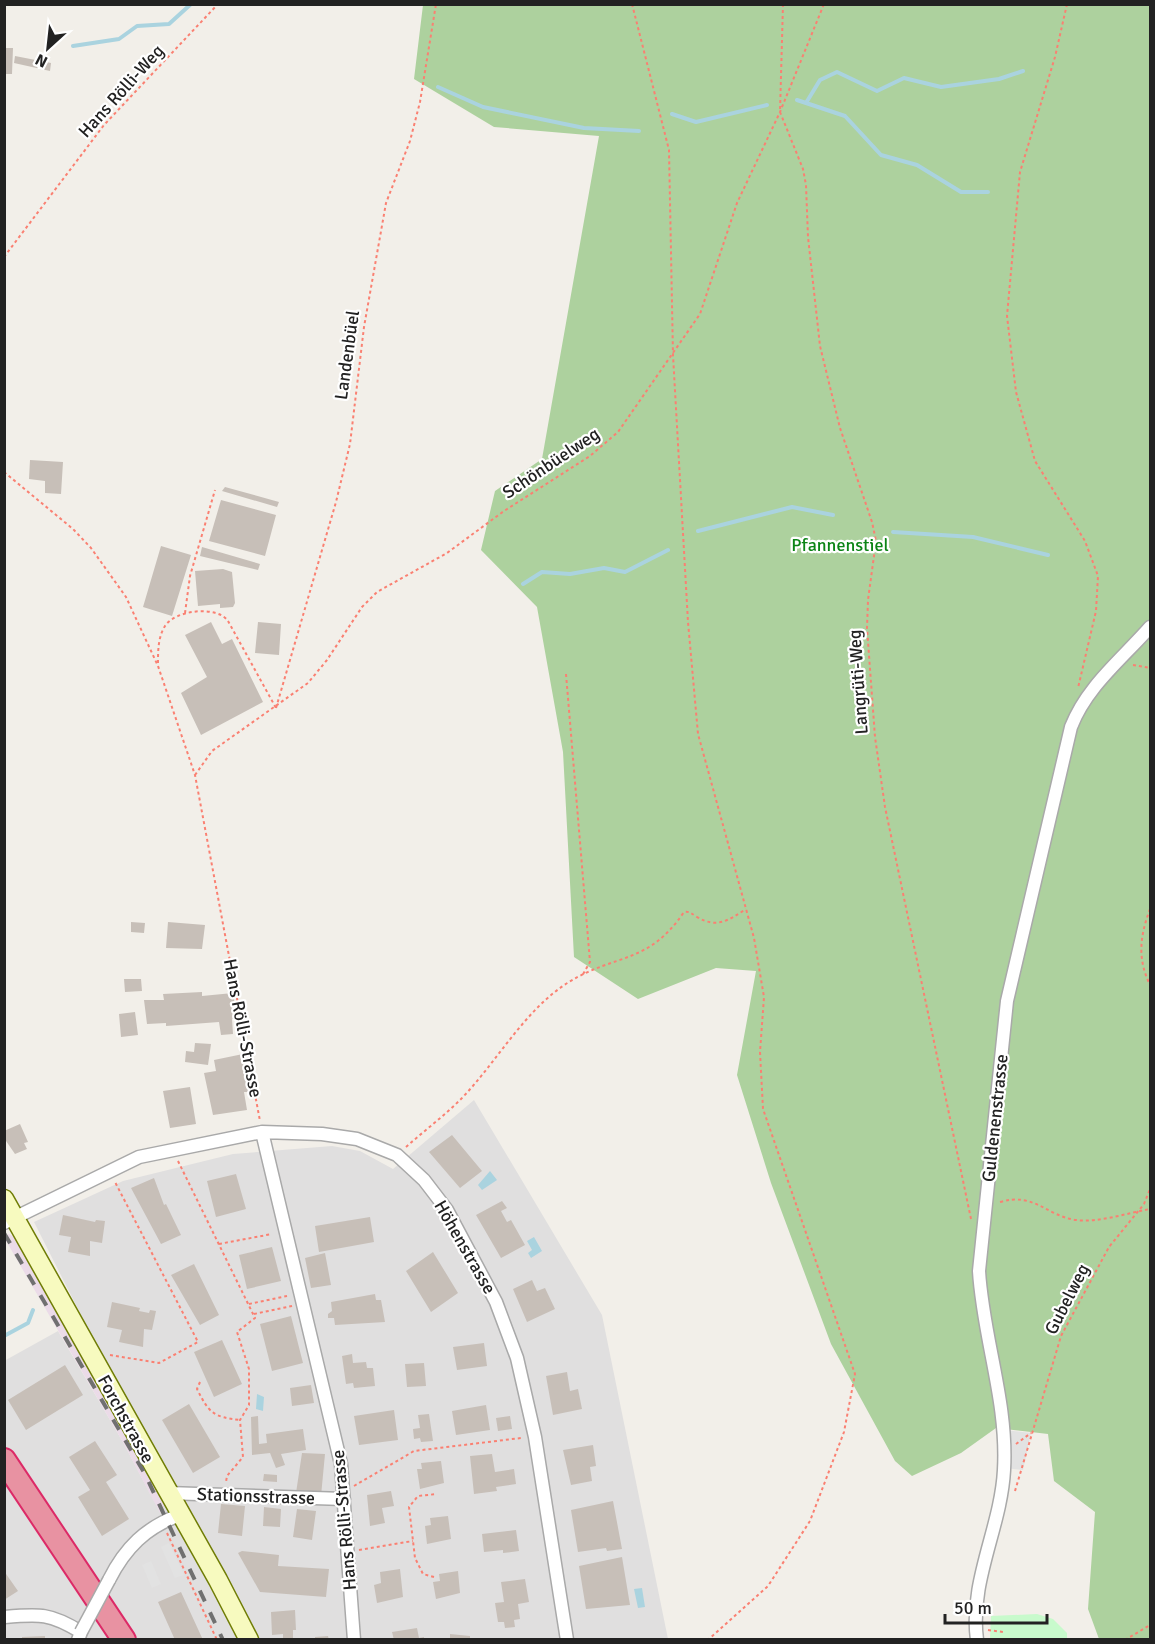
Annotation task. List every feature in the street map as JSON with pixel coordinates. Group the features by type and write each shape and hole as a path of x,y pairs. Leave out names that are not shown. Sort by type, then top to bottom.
{"highway":[{"path":"4,1460 124,1640"},
{"path":"4,1483 110,1640"}],"main road":[{"name":"Forchstrasse","path":"4,1199 9,1220 218,1580 249,1640"}],"street":[{"name":"Guldenenstrasse","path":"981,1635 976,1597 997,1522 1005,1468 1004,1430 980,1294 980,1253 1007,1001 1063,758 1077,712 1096,684 1150,627"},
{"name":"Höhenstrasse","path":"9,1220 139,1157 262,1132 322,1134 357,1139 397,1155 424,1180 447,1210 496,1302 517,1358 535,1437 567,1640"},
{"name":"Hans Rölli-Strasse","path":"262,1132 331,1415 344,1495 354,1640"},
{"name":"Stationsstrasse","path":"168,1493 344,1495"},
{"path":"4,1617 43,1614 62,1620 80,1636 109,1580 132,1543 162,1523 180,1515"}],"path":[{"name":"Hans Rölli-Weg","path":"4,257 104,125 218,4"},
{"name":"Landenbüel","path":"276,708 344,467 364,327 386,203 410,141 420,102 436,4"},
{"path":"632,4 669,150 673,355 688,622 698,734 746,909 764,996 760,1052 763,1109 855,1374 844,1432 810,1521 768,1586 708,1640"},
{"path":"780,112 783,4"},
{"name":"Schönbüelweg","path":"195,775 212,751 276,708 318,672 363,607 377,592 447,553 504,511 605,446 618,432 700,314 737,203 780,112 824,4"},
{"path":"1066,4 1055,57 1020,172 1007,316 1016,392 1035,461 1085,541 1098,576 1096,611 1078,687 1077,712"},
{"name":"Langrüti-Weg","path":"780,112 803,169 806,185 808,237 820,346 846,448 874,531 875,556 868,600 867,628 875,737 885,807 972,1224"},
{"name":"Hans Rölli-Strasse","path":"4,472 73,528 91,548 126,597 158,666 195,775 262,1132"},
{"path":"185,613 190,576 215,490"},
{"path":"158,666 158,650 163,629 171,620 185,613 213,613 226,618 276,708"},
{"path":"566,674 591,962 582,976"},
{"path":"397,1155 460,1099 554,993 582,976 653,947 671,930 684,912 708,923 725,922 746,909"},
{"path":"1150,909 1140,944 1142,963 1150,985"},
{"path":"173,1150 254,1314 253,1322 240,1327 237,1332 249,1369 249,1405 240,1420 243,1457 227,1476 224,1495"},
{"path":"102,1354 159,1363 198,1341 110,1171"},
{"name":"Gubelweg","path":"1014,1496 1061,1336 1109,1247 1139,1211 1150,1190"},
{"path":"985,1206 1009,1199 1025,1199 1064,1217 1080,1221 1150,1209"},
{"path":"219,1244 286,1231"},
{"path":"249,1304 302,1298"},
{"path":"254,1314 302,1298"},
{"path":"200,1382 197,1389 207,1407 219,1418 240,1420"},
{"path":"344,1495 414,1451 535,1437"},
{"path":"434,1577 423,1574 415,1558 409,1507 418,1496 436,1494"},
{"path":"162,1523 217,1640"},
{"path":"348,1552 413,1540"},
{"path":"1125,1640 1150,1625"},
{"path":"981,1635 1002,1632"}],"shaded area":[{"path":"474,1100 602,1315 668,1639 5,1639 4,1361 58,1331 124,1444 160,1513 65,1327 82,1317 34,1222 123,1181 233,1154 332,1146 360,1151 393,1169"},
{"path":"9,1234 17,1239 162,1496 165,1503 160,1513 124,1444 5,1239 4,1236"},
{"path":"1004,1430 1031,1433 1023,1470 1005,1468"},
{"path":"169,1543 184,1575 175,1578 161,1547"},
{"path":"151,1561 161,1584 152,1588 142,1565"}],"green space":[{"name":"Pfannenstiel","path":"423,5 1150,5 1150,1639 1099,1639 1088,1609 1095,1512 1054,1481 1048,1434 996,1428 961,1453 912,1476 895,1461 831,1344 771,1183 737,1075 756,971 716,968 638,999 574,957 563,752 537,607 481,550 495,491 542,459 599,136 494,127 414,79"},
{"path":"1037,1614 1053,1619 1067,1633 1067,1639 990,1639 991,1616"}],"water":[{"path":"490,1171 497,1180 482,1190 478,1185"},
{"path":"534,1237 542,1251 531,1258 528,1253 532,1250 527,1241"},
{"path":"257,1394 264,1397 263,1411 256,1409"},
{"path":"642,1588 645,1607 638,1608 634,1589"}],"building":[{"path":"4,48 13,48 12,74 4,74"},
{"path":"15,56 51,63 50,71 14,63"},
{"path":"30,460 63,462 61,494 45,493 45,481 29,479"},
{"path":"225,487 279,502 277,507 222,491"},
{"path":"221,500 276,515 265,556 209,541"},
{"path":"161,546 191,555 172,616 143,607"},
{"path":"202,547 260,564 258,570 200,556"},
{"path":"223,569 232,572 235,603 233,607 220,608 220,604 198,606 195,571"},
{"path":"211,622 222,644 232,639 263,702 201,735 181,693 207,677 185,635"},
{"path":"258,622 281,624 279,655 255,653"},
{"path":"131,922 145,923 144,933 131,932"},
{"path":"168,922 205,925 202,949 166,948"},
{"path":"124,979 141,979 142,991 125,992"},
{"path":"202,992 202,996 233,993 237,1019 232,1019 233,1034 221,1035 219,1022 166,1026 166,1023 147,1024 144,1000 164,1000 163,994"},
{"path":"135,1012 138,1035 121,1037 119,1014"},
{"path":"195,1043 211,1044 208,1065 185,1062 186,1051 194,1052"},
{"path":"243,1054 251,1092 244,1092 247,1110 213,1115 204,1073 216,1071 214,1060"},
{"path":"190,1087 196,1124 170,1128 163,1091"},
{"path":"20,1124 28,1142 24,1143 27,1149 15,1154 4,1138 4,1131"},
{"path":"452,1135 482,1171 460,1188 429,1152"},
{"path":"236,1174 246,1209 216,1217 207,1181"},
{"path":"154,1178 164,1205 166,1204 181,1235 161,1244 131,1188"},
{"path":"502,1201 507,1208 501,1211 507,1222 511,1220 525,1245 501,1258 476,1215"},
{"path":"63,1215 95,1222 96,1220 105,1221 102,1243 90,1241 90,1256 68,1252 71,1237 59,1235"},
{"path":"370,1217 374,1242 319,1252 315,1226"},
{"path":"272,1247 281,1281 247,1289 239,1255"},
{"path":"433,1252 458,1293 431,1312 406,1271"},
{"path":"325,1253 331,1285 311,1288 305,1258"},
{"path":"194,1264 219,1315 200,1325 171,1275"},
{"path":"532,1280 537,1291 545,1288 555,1309 527,1322 513,1289"},
{"path":"375,1294 376,1300 381,1300 385,1322 335,1325 334,1318 328,1318 328,1314 332,1311 331,1302"},
{"path":"112,1302 140,1308 139,1311 149,1313 150,1310 156,1311 152,1330 144,1329 143,1347 119,1342 122,1330 107,1327"},
{"path":"291,1316 303,1363 272,1371 260,1324"},
{"path":"222,1340 242,1384 214,1397 194,1352"},
{"path":"484,1343 487,1366 457,1370 453,1347"},
{"path":"352,1354 353,1363 366,1362 367,1368 373,1368 375,1386 354,1388 353,1383 346,1384 342,1356"},
{"path":"424,1363 426,1386 407,1387 405,1364"},
{"path":"65,1365 83,1395 26,1430 8,1400"},
{"path":"567,1372 570,1391 578,1389 582,1409 553,1415 546,1376"},
{"path":"311,1385 314,1403 292,1406 290,1388"},
{"path":"189,1404 220,1457 193,1473 162,1420"},
{"path":"486,1405 490,1430 456,1435 452,1411"},
{"path":"394,1410 398,1440 359,1445 354,1416"},
{"path":"429,1414 433,1441 421,1442 420,1438 414,1439 413,1429 420,1428 418,1415"},
{"path":"258,1416 259,1444 267,1443 266,1434 303,1429 306,1450 281,1454 285,1465 276,1468 270,1453 252,1455 251,1417"},
{"path":"510,1416 512,1429 498,1431 496,1418"},
{"path":"95,1441 117,1475 106,1482 129,1519 102,1536 78,1497 90,1490 69,1457"},
{"path":"593,1445 596,1466 590,1467 592,1481 571,1485 563,1450"},
{"path":"302,1453 325,1454 321,1496 296,1493"},
{"path":"492,1454 495,1472 514,1469 516,1484 496,1487 497,1491 474,1494 470,1456"},
{"path":"441,1461 444,1483 420,1489 417,1469 422,1469 421,1463"},
{"path":"264,1474 277,1475 277,1482 263,1481"},
{"path":"391,1491 394,1506 382,1508 385,1523 370,1526 367,1495"},
{"path":"613,1501 622,1549 607,1551 606,1548 578,1552 571,1510"},
{"path":"221,1504 245,1506 242,1536 218,1533"},
{"path":"264,1507 281,1509 280,1527 263,1526"},
{"path":"297,1509 316,1511 312,1540 293,1537"},
{"path":"448,1516 451,1539 427,1544 425,1526 431,1525 430,1518"},
{"path":"516,1530 519,1551 484,1552 482,1534"},
{"path":"242,1551 279,1555 278,1566 329,1569 326,1597 260,1592 238,1553"},
{"path":"622,1557 630,1605 586,1609 579,1566"},
{"path":"400,1569 403,1597 377,1603 374,1585 381,1583 380,1572"},
{"path":"4,1571 18,1591 4,1600"},
{"path":"458,1571 460,1593 436,1599 433,1582 440,1581 439,1574"},
{"path":"525,1579 529,1602 518,1604 520,1619 514,1620 515,1627 505,1628 504,1622 498,1622 495,1603 504,1602 501,1582"},
{"path":"181,1592 203,1640 175,1640 158,1602"},
{"path":"295,1610 296,1630 293,1630 293,1640 283,1640 283,1634 272,1635 271,1612"},
{"path":"417,1628 419,1638 424,1637 424,1640 394,1640 392,1632"},
{"path":"450,1634 470,1636 470,1640 450,1640"},
{"path":"45,1636 45,1640 22,1640 22,1637"},
{"path":"328,1636 329,1640 315,1640 315,1637"}],"waterway":[{"path":"73,46 119,39 137,26 169,24 191,4"},
{"path":"806,103 820,80 837,72 877,91 904,78 941,87 999,79 1023,71"},
{"path":"438,87 483,107 584,128 639,131"},
{"path":"797,100 845,116 881,155 917,165 961,192 988,192"},
{"path":"672,114 696,122 767,105"},
{"path":"698,531 792,507 833,515"},
{"path":"893,532 973,537 1048,555"},
{"path":"523,584 542,572 570,574 604,568 625,572 668,550"},
{"path":"4,1336 28,1323 33,1310"}],"railway":[{"path":"4,1233 145,1474 223,1640"}]}
